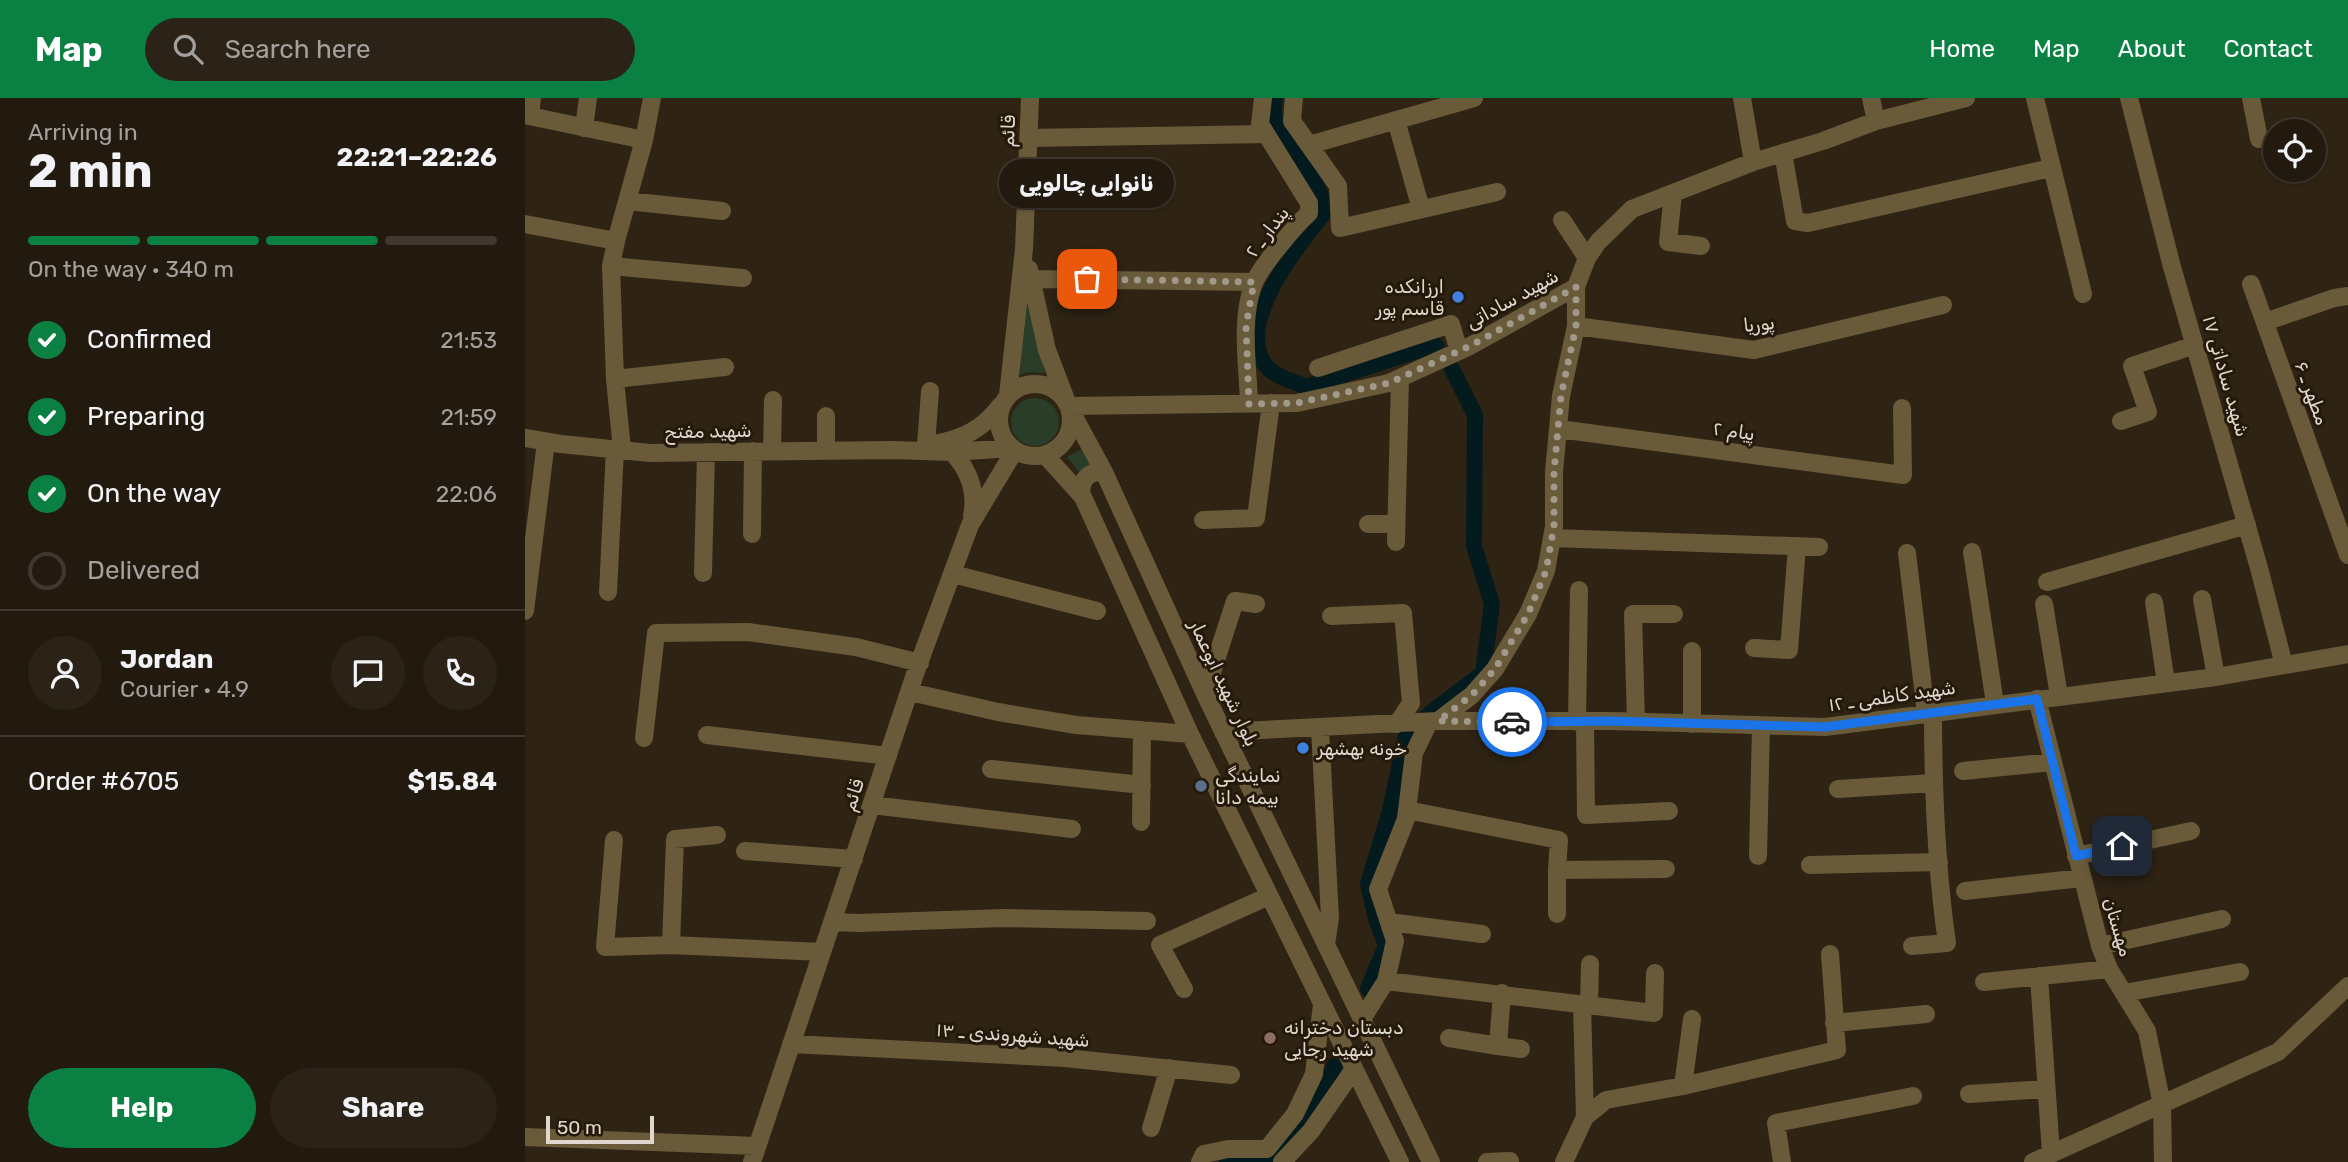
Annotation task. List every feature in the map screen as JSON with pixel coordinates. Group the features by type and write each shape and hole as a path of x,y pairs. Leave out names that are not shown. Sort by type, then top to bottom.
{"street":[{"path":"584,128 588,98"},
{"path":"608,592 619,450 611,266 615,241 644,140 652,98"},
{"name":"قائم","path":"1024,249 1030,98"},
{"name":"پندار ـ ۲","path":"1249,404 1246,326 1254,282 1294,227 1308,213 1309,203 1260,124 1263,98"},
{"path":"1294,98 1292,121 1338,186 1339,228 1497,192"},
{"path":"1309,145 1474,98"},
{"path":"1742,98 1753,162"},
{"path":"1871,98 1876,121"},
{"name":"شهید ساداتی","path":"1069,406 1297,403 1389,383 1459,351 1576,287 1587,258 1598,242 1632,209 1753,162 1823,141 1876,121 1966,98"},
{"path":"2035,98 2083,295"},
{"name":"شهید ساداتی ۱۷","path":"2129,98 2284,665"},
{"path":"2251,98 2259,139"},
{"path":"529,110 584,128 644,140"},
{"path":"1396,120 1420,209"},
{"path":"1029,138 1266,134"},
{"path":"1783,153 1795,221 1808,223 2051,168"},
{"path":"1673,193 1668,243 1702,246"},
{"path":"627,201 722,211"},
{"path":"1562,219 1587,258"},
{"path":"525,224 615,241"},
{"path":"1013,449 1004,439 998,417 1005,400 1024,249"},
{"name":"بلوار شهید ابوعمار","path":"1024,249 1047,350 1069,406 1104,472 1223,732 1431,1162"},
{"path":"611,266 743,278"},
{"path":"1031,279 1254,282"},
{"name":"مطهر ـ ۶","path":"2251,284 2348,555"},
{"path":"1362,1019 1387,981 1395,941 1378,889 1406,819 1414,753 1433,721 1472,695 1495,669 1528,614 1546,571 1552,538 1554,472 1561,396 1576,326 1576,287"},
{"path":"2265,322 2334,298 2348,296"},
{"name":"پوریا","path":"1576,326 1754,350 1943,305"},
{"path":"1318,368 1451,324 1459,351"},
{"path":"2121,421 2148,412 2132,366 2195,345"},
{"path":"615,379 725,367"},
{"path":"1368,524 1396,533 1400,378"},
{"path":"1039,383 1059,392 1069,406 1072,422 1069,433 1063,443 1045,455 1033,456 1013,449 952,452 893,450 966,437 981,428 1005,400 1027,384 1039,383"},
{"path":"926,445 930,391"},
{"path":"772,451 773,400"},
{"path":"1203,520 1256,519 1271,403"},
{"name":"پیام ۲","path":"1559,429 1903,475 1902,408"},
{"path":"826,416 826,450"},
{"name":"شهید مفتح","path":"525,438 650,453 893,450"},
{"path":"525,611 546,442"},
{"name":"قائم","path":"754,1154 888,756 970,525 1013,449"},
{"path":"752,534 753,451"},
{"path":"703,573 706,452"},
{"path":"952,452 961,462 972,486 974,499 970,525"},
{"path":"1045,455 1081,492 1190,734 1400,1162"},
{"path":"1081,492 1082,483 1087,476 1094,472 1104,472"},
{"path":"2047,582 2247,525"},
{"path":"1552,538 1819,547"},
{"path":"1754,648 1789,650 1797,546"},
{"path":"1972,552 1995,704"},
{"path":"1907,553 1930,712 1940,891 1947,943 1912,946"},
{"path":"953,574 1097,611"},
{"path":"1579,590 1585,815 1669,811"},
{"path":"2202,598 2217,677"},
{"path":"1205,694 1235,601 1256,604"},
{"path":"2154,602 2166,683"},
{"path":"2045,604 2059,696"},
{"path":"1331,616 1403,613 1411,703 1402,723"},
{"path":"1636,722 1633,614 1674,614"},
{"path":"644,738 656,633 748,632 856,647 920,663"},
{"path":"1692,650 1692,724"},
{"name":"شهید کاظمی ـ ۱۲","path":"1223,732 1433,721 1636,722 1825,727 2217,677 2348,654"},
{"path":"910,692 1024,717 1076,725 1190,734"},
{"name":"مهستان","path":"2037,699 2100,946 2109,969 2147,1031 2162,1105 2162,1162"},
{"path":"1758,856 1761,726"},
{"path":"1320,728 1330,918 1326,945"},
{"path":"1141,822 1142,730"},
{"path":"707,735 888,756"},
{"path":"1963,771 2053,762"},
{"path":"991,769 1142,785"},
{"path":"1838,789 1933,783"},
{"path":"872,805 1072,829"},
{"path":"1407,810 1559,840 1556,914"},
{"path":"2076,856 2191,831"},
{"path":"671,945 675,839 717,835"},
{"path":"614,840 605,947 671,945 822,952"},
{"path":"745,851 854,859"},
{"path":"1810,865 1939,862"},
{"path":"1557,870 1666,869"},
{"path":"1965,891 2082,878"},
{"path":"1184,989 1160,945 1269,896"},
{"path":"832,922 1003,918 1147,921"},
{"path":"2100,946 2221,919"},
{"path":"1389,922 1482,934"},
{"path":"1585,1117 1606,1100 1683,1086 1837,1050 1830,954"},
{"path":"1564,1162 1585,1117 1586,1004 1590,964"},
{"path":"1984,982 2109,969"},
{"path":"2124,993 2240,972"},
{"path":"1387,981 1654,1013 1655,973"},
{"path":"2039,976 2050,1154"},
{"path":"2033,1162 2278,1052 2348,986"},
{"path":"1498,1046 1502,993"},
{"path":"1200,1162 1204,1154 1228,1149 1268,1149 1294,1114 1314,1074 1322,1004"},
{"path":"1834,1023 1926,1014"},
{"path":"1683,1086 1692,1019"},
{"path":"1449,1038 1521,1049"},
{"name":"شهید شهروندی ـ ۱۳","path":"791,1044 1065,1058 1231,1074"},
{"path":"1151,1128 1170,1069"},
{"path":"1282,1162 1311,1131 1354,1069"},
{"path":"1969,1094 2046,1089"},
{"path":"1782,1162 1776,1123 1913,1096"},
{"path":"525,1137 754,1154"},
{"path":"1487,1162 1510,1161"}],"green space":[{"path":"1025,286 1045,373 1028,372 1020,375"},
{"path":"1035,398 1052,405 1059,422 1052,439 1035,446 1018,439 1011,422 1018,405"},
{"path":"1084,448 1092,463 1080,473 1067,457"}],"waterway":[{"path":"1275,98 1277,124 1316,185 1322,198 1324,213 1284,267 1262,312 1257,334 1260,354 1271,371 1306,387 1435,345 1437,347"},
{"path":"1368,989 1386,945 1376,919 1368,884 1389,814 1406,736 1433,711 1483,673 1492,604 1474,546 1475,415 1452,369"},
{"path":"1227,1162 1253,1157 1272,1159 1285,1151 1324,1089 1335,1065"}],"way so far":[{"path":"1087,279 1254,282 1246,326 1249,404 1297,403 1389,383 1470,346 1576,287 1576,326 1561,396 1554,472 1554,526 1546,571 1528,614 1495,669 1472,695 1438,721 1512,722"}],"place":[{"name":"نانوایی چالویی","path":"1087,279"},
{"name":"ارزانکده قاسم پور","path":"1458,297"},
{"name":"خونه بهشهر","path":"1303,748"},
{"name":"نمایندگی بیمه دانا","path":"1201,786"},
{"name":"دبستان دخترانه شهید رجایی","path":"1270,1038"}],"route":[{"path":"1512,722 1611,721 1825,727 2037,699 2076,856 2122,846"}]}
